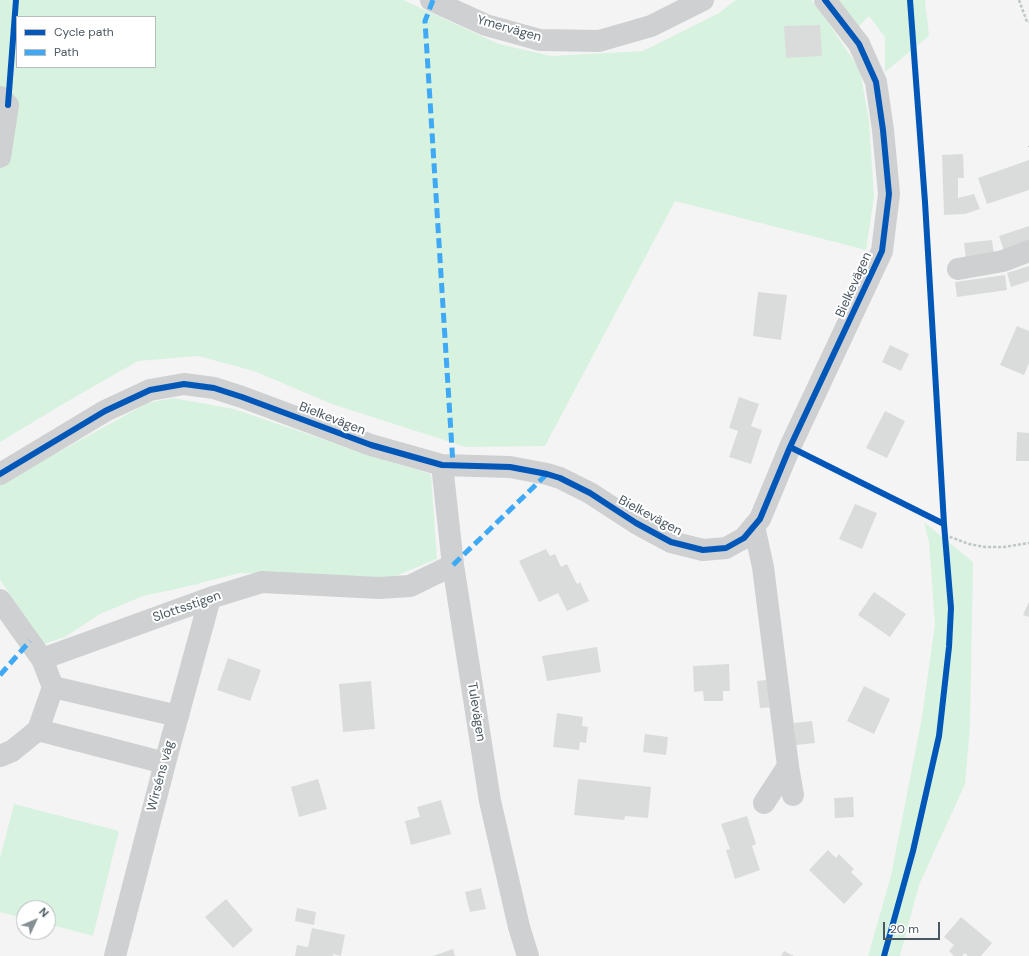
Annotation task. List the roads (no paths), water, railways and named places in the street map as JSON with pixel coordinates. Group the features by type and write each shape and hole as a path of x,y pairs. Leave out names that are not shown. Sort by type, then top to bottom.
{"street":[{"name":"Ymervägen","path":"431,0 486,25 540,40 599,41 651,26 703,0"},
{"name":"Bielkevägen","path":"0,474 105,411 150,390 184,384 214,388 371,445 442,465 510,468 541,472 560,478 590,493 636,524 671,542 703,550 726,548 744,538 760,519 790,447 882,251 889,194 876,82 859,44 825,0"},
{"path":"0,97 8,105 0,157"},
{"path":"958,269 1003,261 1029,251"},
{"name":"Tulevägen","path":"442,465 453,565 490,801 517,919 528,956"},
{"path":"754,526 764,567 788,766 793,795"},
{"name":"Slottsstigen","path":"42,659 210,598 262,582 379,588 410,586 453,565"},
{"name":"Wirséns väg","path":"115,956 210,598"},
{"path":"0,600 42,659 53,687 38,730 12,751 0,756"},
{"path":"53,687 178,716"},
{"path":"38,730 165,763"},
{"path":"764,803 788,766"}]}
